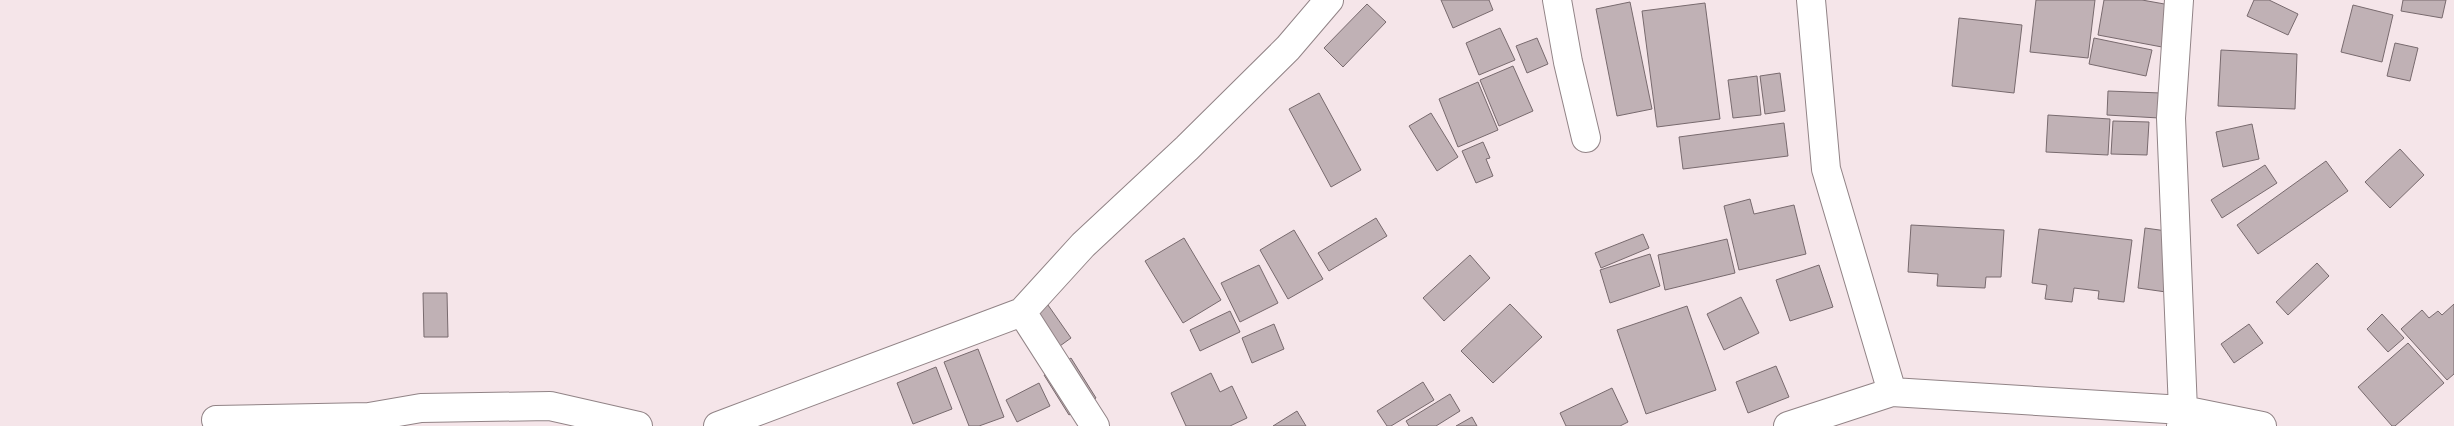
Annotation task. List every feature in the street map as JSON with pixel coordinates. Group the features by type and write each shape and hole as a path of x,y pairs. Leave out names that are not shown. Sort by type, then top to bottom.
{"street":[{"path":"718,426 1022,312 1084,245 1187,148 1288,48 1329,0"},
{"path":"1557,0 1568,62 1586,138"},
{"path":"1811,0 1826,169 1892,392"},
{"path":"2179,0 2171,118 2182,418"},
{"path":"1022,312 1096,426"},
{"path":"1788,426 1892,392 2262,426"},
{"path":"216,420 368,417 421,408 550,406 638,426"}],"building":[{"path":"1441,0 1489,0 1493,10 1453,28"},
{"path":"2036,0 2095,0 2088,58 2030,52"},
{"path":"2104,0 2142,0 2170,5 2162,47 2098,35"},
{"path":"2254,0 2269,0 2298,14 2288,35 2247,16"},
{"path":"2403,0 2446,0 2442,18 2401,11"},
{"path":"1630,2 1652,109 1617,116 1596,9"},
{"path":"1705,3 1720,119 1657,127 1642,11"},
{"path":"1367,4 1386,22 1343,67 1324,48"},
{"path":"2353,5 2393,15 2382,62 2341,52"},
{"path":"1959,18 2022,25 2014,93 1952,86"},
{"path":"1500,28 1515,60 1479,75 1466,43"},
{"path":"1537,38 1548,64 1527,73 1516,46"},
{"path":"2094,38 2152,50 2146,76 2089,64"},
{"path":"2395,43 2418,48 2410,81 2387,76"},
{"path":"2221,50 2297,54 2295,109 2218,106"},
{"path":"1513,66 1533,111 1499,126 1480,80"},
{"path":"1780,73 1785,111 1765,114 1760,76"},
{"path":"1757,76 1761,115 1733,118 1728,80"},
{"path":"1478,82 1498,130 1458,147 1439,99"},
{"path":"2108,91 2161,93 2159,118 2107,115"},
{"path":"1319,93 1361,170 1331,187 1289,109"},
{"path":"1431,113 1458,157 1437,171 1409,126"},
{"path":"2048,115 2110,119 2108,155 2046,152"},
{"path":"2113,121 2149,122 2147,155 2111,154"},
{"path":"1784,123 1788,156 1683,169 1679,137"},
{"path":"2252,124 2259,159 2223,167 2216,132"},
{"path":"1483,142 1490,158 1486,159 1493,176 1476,183 1462,151"},
{"path":"2400,149 2424,175 2390,208 2365,182"},
{"path":"2326,161 2348,191 2258,254 2237,225"},
{"path":"2265,165 2277,183 2222,218 2211,200"},
{"path":"1750,199 1754,214 1794,205 1806,254 1739,270 1724,206"},
{"path":"1376,218 1387,236 1329,271 1318,253"},
{"path":"1911,225 2004,230 2001,277 1986,277 1985,288 1937,286 1938,274 1908,272"},
{"path":"2145,228 2174,232 2166,292 2138,288"},
{"path":"2039,229 2132,240 2124,302 2098,299 2099,291 2074,288 2072,302 2045,299 2047,285 2032,283"},
{"path":"1294,230 1323,279 1288,299 1260,250"},
{"path":"1643,234 1649,248 1601,268 1595,253"},
{"path":"1184,238 1221,300 1183,323 1145,261"},
{"path":"1727,239 1735,273 1665,290 1658,255"},
{"path":"1650,254 1660,286 1610,303 1600,270"},
{"path":"1470,255 1490,278 1444,321 1423,298"},
{"path":"2317,263 2329,276 2288,315 2276,302"},
{"path":"1259,265 1278,303 1240,322 1221,283"},
{"path":"1819,265 1833,307 1790,321 1776,280"},
{"path":"423,293 447,293 448,337 424,337"},
{"path":"1041,295 1071,338 1039,361 1009,318"},
{"path":"1741,297 1759,333 1724,350 1707,314"},
{"path":"1510,304 1542,337 1493,383 1461,351"},
{"path":"2454,304 2454,374 2447,380 2401,329 2422,310 2429,318 2438,311 2442,315"},
{"path":"1687,306 1716,390 1646,414 1617,330"},
{"path":"1230,311 1240,332 1200,351 1190,330"},
{"path":"2382,314 2404,338 2388,352 2367,329"},
{"path":"1274,324 1284,349 1252,363 1242,338"},
{"path":"2249,324 2263,343 2234,363 2221,344"},
{"path":"2408,343 2444,383 2395,426 2392,426 2358,387"},
{"path":"978,349 1004,417 979,426 969,426 944,362"},
{"path":"1071,358 1096,398 1069,415 1044,375"},
{"path":"1776,366 1789,397 1748,413 1736,382"},
{"path":"936,367 952,409 913,424 897,383"},
{"path":"1211,373 1220,392 1232,386 1247,418 1230,426 1186,426 1171,393"},
{"path":"1423,382 1434,400 1391,426 1387,426 1377,411"},
{"path":"1039,383 1050,406 1017,422 1006,400"},
{"path":"1612,388 1628,422 1620,426 1566,426 1560,413"},
{"path":"1450,394 1460,411 1436,426 1409,426 1406,421"},
{"path":"1297,411 1306,426 1273,426"},
{"path":"1472,417 1477,426 1456,426"}]}
